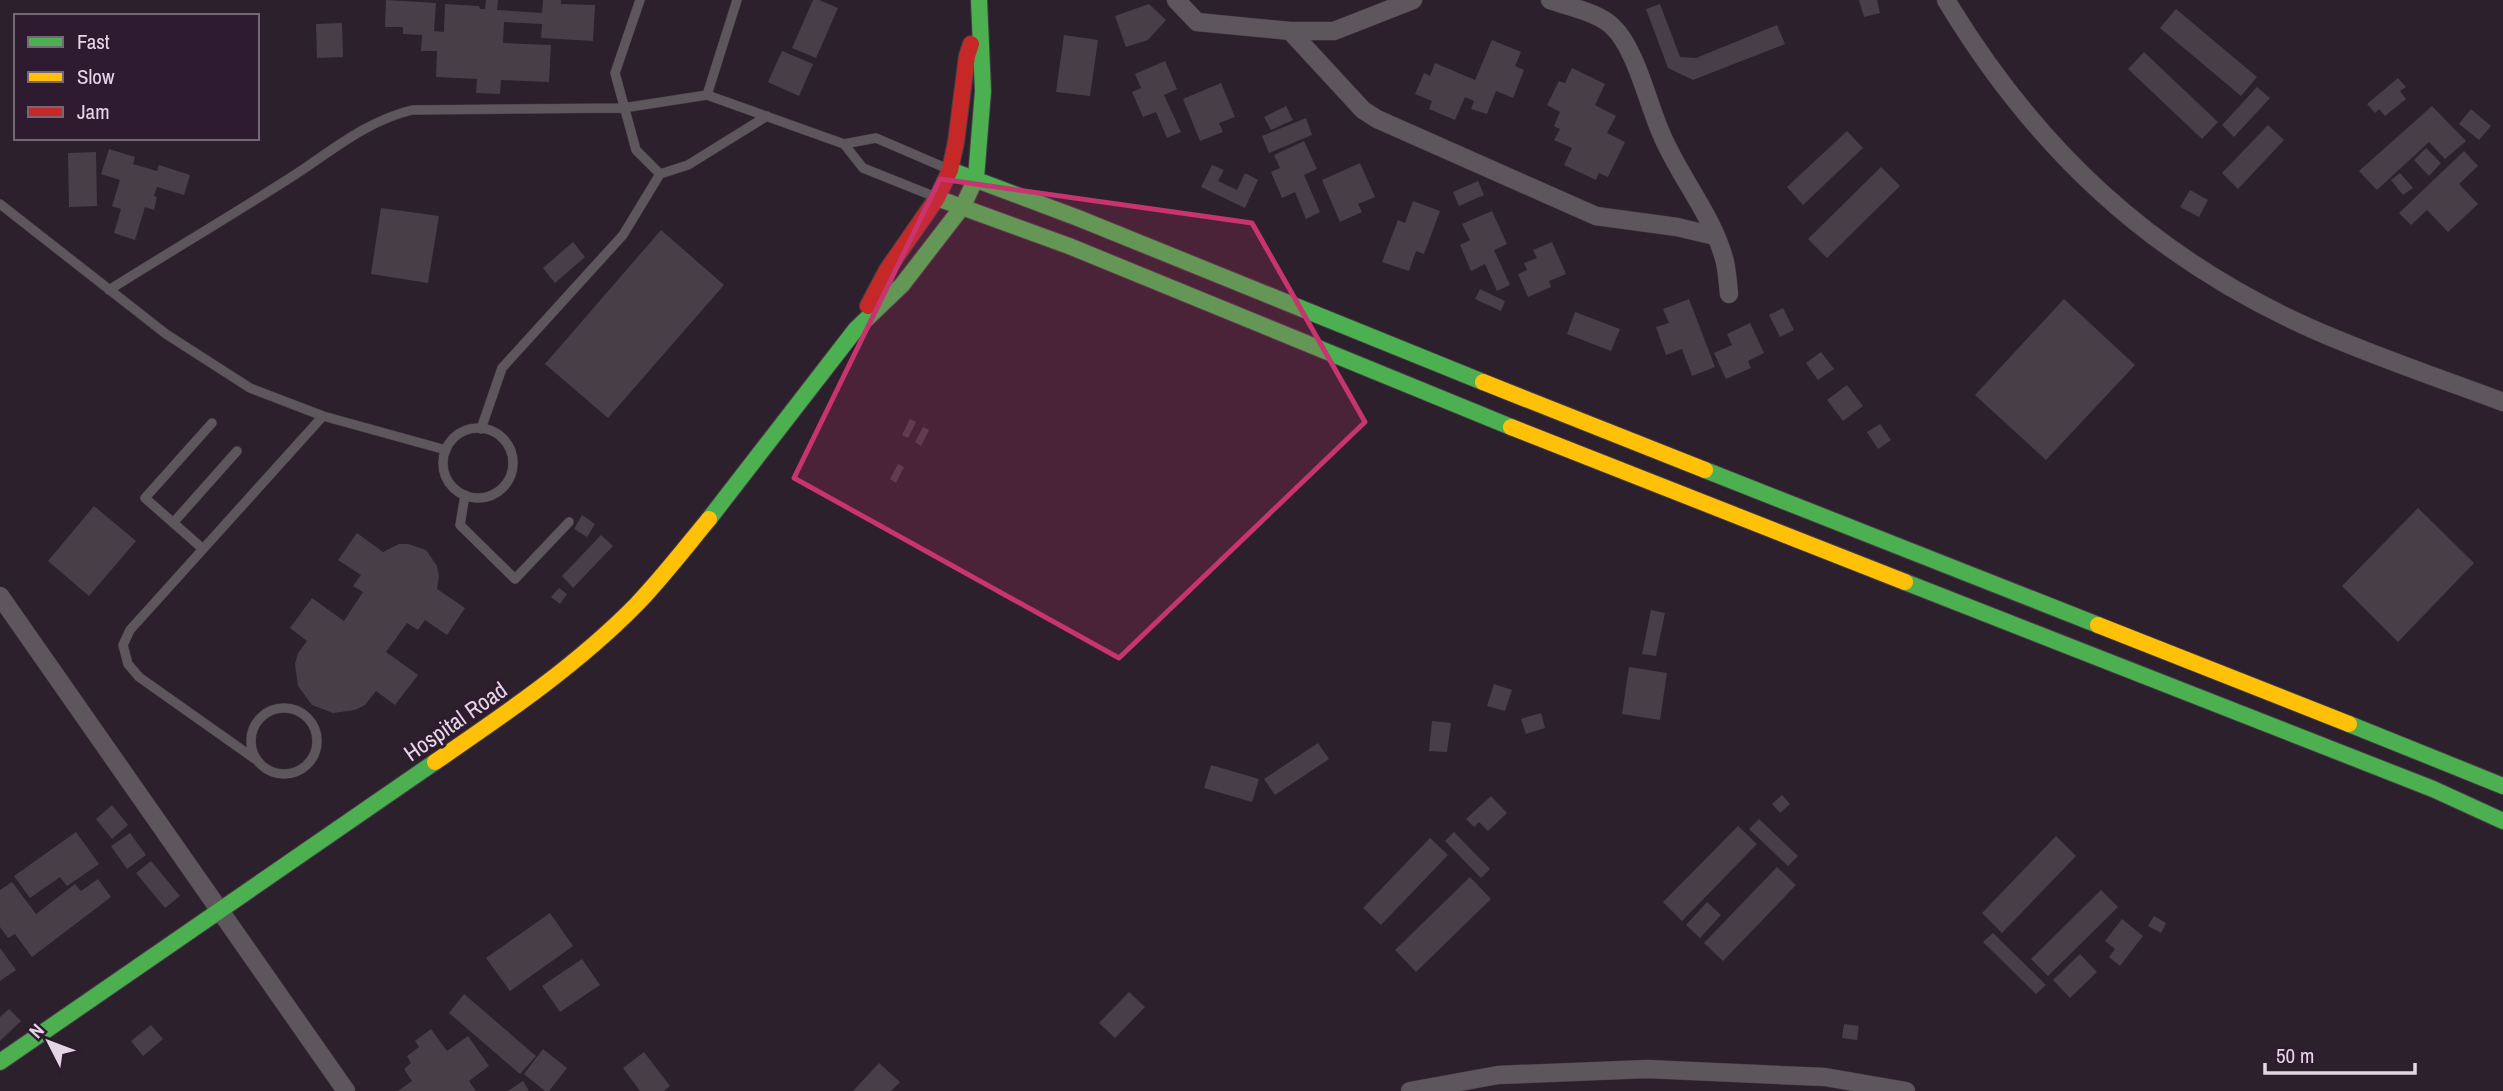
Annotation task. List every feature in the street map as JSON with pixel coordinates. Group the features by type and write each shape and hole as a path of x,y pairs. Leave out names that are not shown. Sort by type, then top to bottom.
{"street":[{"path":"856,329 902,285 963,206 976,177 984,92 979,0"},
{"path":"1176,0 1198,22 1290,31 1334,31 1413,0"},
{"path":"1550,0 1601,19 1612,25 1621,36 1642,80 1661,134 1716,236 1725,263 1729,293"},
{"path":"1946,0 1977,49 2038,128 2092,186 2161,242 2234,289 2312,329 2503,402"},
{"path":"856,329 887,270 937,198 950,170 967,56 979,19"},
{"path":"1290,31 1363,110 1377,119 1596,216 1677,227 1716,236"},
{"path":"950,170 976,177 1534,403 2503,786"},
{"path":"937,198 1069,246 1523,432 2433,789 2503,821"},
{"path":"1069,246 1078,218"},
{"name":"Hospital Road","path":"0,1062 511,710 578,658 637,604 708,520 856,329"},
{"path":"1523,432 1534,403"},
{"path":"1978,612 1989,583"},
{"path":"0,596 346,1091"},
{"path":"2433,789 2444,761"},
{"path":"1410,1091 1498,1075 1647,1069 1906,1091"}],"lane":[{"path":"640,0 615,73 636,150 660,174"},
{"path":"707,95 736,0"},
{"path":"109,290 366,126 396,114 429,108 623,107 707,95 844,144 876,138 950,170"},
{"path":"481,429 502,368 623,235 660,174 688,166 767,116"},
{"path":"844,144 863,168 937,198"},
{"path":"0,204 166,334 229,376 269,396 323,416 446,450"},
{"path":"256,759 251,748 251,737 261,716 271,710 294,709 304,714 312,723 317,734 317,745 306,766 296,772 274,773 139,677 128,664 123,652 125,637 323,416"},
{"path":"203,549 145,498 212,423"},
{"path":"481,429 501,436 512,455 513,466 510,477 496,493 486,497 465,495 455,490 444,471 446,450 460,433 481,429"},
{"path":"173,523 237,451"},
{"path":"465,495 460,524 515,579 569,522"}],"highlighted area":[{"path":"940,179 1252,223 1365,422 1119,658 794,478"}],"building":[{"path":"386,0 436,3 434,31 444,32 445,4 479,6 480,9 485,9 486,0 498,0 497,10 542,13 543,0 561,0 561,4 595,5 593,41 541,38 542,24 504,22 503,43 551,45 549,82 501,80 500,94 476,93 477,79 436,77 437,51 421,51 422,35 403,34 403,27 385,27"},
{"path":"813,0 838,8 816,58 792,48"},
{"path":"1859,0 1877,0 1880,13 1864,17"},
{"path":"1149,4 1166,20 1148,40 1126,47 1115,16"},
{"path":"1660,4 1680,57 1696,58 1777,25 1785,44 1693,80 1668,68 1646,9"},
{"path":"2176,9 2257,77 2241,96 2160,28"},
{"path":"342,23 343,57 317,58 316,24"},
{"path":"1064,35 1098,40 1090,96 1056,92"},
{"path":"1492,40 1521,52 1515,66 1524,70 1513,98 1496,91 1487,114 1471,109 1474,101 1465,97 1455,120 1429,109 1432,101 1415,94 1424,73 1430,76 1435,63 1475,80"},
{"path":"782,51 813,64 799,96 768,82"},
{"path":"2144,52 2218,122 2202,139 2128,69"},
{"path":"1165,61 1177,89 1164,95 1181,132 1167,138 1156,112 1143,117 1132,92 1141,88 1135,74"},
{"path":"1572,68 1605,84 1595,105 1616,116 1607,133 1625,142 1608,177 1599,173 1596,180 1564,165 1572,148 1554,140 1560,129 1554,126 1560,112 1547,105 1559,81 1565,83"},
{"path":"2398,78 2406,87 2400,91 2406,99 2385,116 2379,109 2375,113 2367,104"},
{"path":"1221,83 1235,117 1219,123 1223,132 1200,141 1183,99"},
{"path":"2257,87 2270,98 2234,137 2222,125"},
{"path":"1286,106 1293,120 1271,130 1264,117"},
{"path":"2432,106 2466,141 2445,159 2429,142 2377,190 2359,171"},
{"path":"2471,109 2491,126 2479,140 2459,124"},
{"path":"1306,118 1312,135 1269,153 1262,136"},
{"path":"2268,125 2284,140 2238,189 2222,173"},
{"path":"1847,131 1863,148 1803,205 1787,187"},
{"path":"1304,141 1317,169 1304,175 1320,212 1306,219 1295,192 1282,198 1271,172 1280,168 1274,155"},
{"path":"2426,148 2441,163 2429,176 2414,160"},
{"path":"109,149 135,157 133,164 157,171 159,165 190,175 184,195 157,187 154,210 145,207 135,240 114,233 121,209 112,206 120,180 101,174"},
{"path":"2464,151 2478,166 2459,184 2478,204 2448,232 2427,210 2411,225 2399,213"},
{"path":"96,152 97,206 69,207 68,153"},
{"path":"1360,163 1375,197 1358,204 1362,212 1340,222 1322,180"},
{"path":"1212,165 1224,170 1218,181 1237,190 1245,173 1258,180 1245,208 1201,187"},
{"path":"1881,167 1900,186 1827,258 1808,239"},
{"path":"2400,173 2413,188 2403,195 2391,180"},
{"path":"1478,181 1484,195 1459,206 1453,192"},
{"path":"2190,190 2208,200 2199,217 2180,207"},
{"path":"1413,201 1440,211 1424,254 1416,251 1409,271 1382,262 1398,220 1405,223"},
{"path":"381,208 439,216 428,283 371,274"},
{"path":"1492,211 1507,244 1494,250 1510,285 1497,291 1485,264 1471,271 1460,245 1470,240 1462,224"},
{"path":"661,230 724,285 608,418 545,364"},
{"path":"573,242 585,257 555,283 543,268"},
{"path":"1552,242 1566,274 1549,281 1551,287 1528,297 1518,274 1527,270 1524,263 1537,258 1533,250"},
{"path":"1480,289 1505,301 1501,311 1475,299"},
{"path":"1689,299 1715,367 1692,376 1682,349 1666,355 1656,327 1669,323 1663,309"},
{"path":"2064,299 2135,365 2046,460 1975,395"},
{"path":"1783,308 1794,330 1780,337 1769,315"},
{"path":"1575,312 1620,329 1611,351 1567,334"},
{"path":"1750,323 1764,353 1748,361 1751,368 1726,379 1714,353 1732,345 1727,334"},
{"path":"1821,352 1834,369 1818,380 1806,363"},
{"path":"1847,385 1863,406 1843,421 1827,400"},
{"path":"910,419 916,422 908,438 902,435"},
{"path":"1880,424 1891,440 1878,449 1867,432"},
{"path":"923,427 929,430 921,446 915,442"},
{"path":"898,464 904,467 896,483 890,479"},
{"path":"94,506 136,541 89,596 48,561"},
{"path":"2418,508 2474,563 2398,642 2342,586"},
{"path":"582,515 595,524 587,537 574,529"},
{"path":"357,533 383,552 399,544 426,550 437,566 437,589 465,608 447,635 425,620 418,630 407,623 386,652 418,675 395,705 376,691 365,705 355,710 333,713 312,705 298,686 295,664 298,653 307,641 290,628 312,598 344,621 363,592 353,586 361,575 338,560"},
{"path":"601,535 613,546 573,588 562,576"},
{"path":"559,588 567,594 560,604 551,597"},
{"path":"1651,610 1665,613 1656,656 1642,654"},
{"path":"1629,667 1667,673 1660,720 1622,714"},
{"path":"1494,684 1512,690 1505,711 1487,706"},
{"path":"1541,713 1545,728 1526,734 1521,719"},
{"path":"1432,721 1451,723 1447,752 1429,751"},
{"path":"1318,743 1329,759 1275,795 1264,779"},
{"path":"1211,765 1259,779 1252,802 1204,788"},
{"path":"1782,795 1790,804 1780,813 1772,804"},
{"path":"1491,796 1507,813 1488,831 1479,822 1474,827 1466,819"},
{"path":"112,805 128,825 112,839 96,819"},
{"path":"1759,819 1798,856 1788,866 1749,829"},
{"path":"1738,826 1757,844 1682,921 1663,902"},
{"path":"76,832 99,864 67,886 60,877 30,898 14,876"},
{"path":"1454,832 1490,869 1481,878 1445,841"},
{"path":"130,833 146,855 127,869 111,846"},
{"path":"2056,836 2076,856 2002,933 1982,913"},
{"path":"1430,838 1448,855 1381,925 1363,908"},
{"path":"151,861 180,896 165,908 136,873"},
{"path":"1777,867 1796,885 1723,961 1704,943"},
{"path":"1470,877 1491,899 1416,972 1395,950"},
{"path":"98,879 111,897 32,957 15,934 8,938 0,927 0,890 12,882 36,914 75,884 81,891"},
{"path":"2101,890 2118,907 2048,976 2031,959"},
{"path":"1707,902 1721,915 1700,938 1686,925"},
{"path":"550,913 573,946 510,991 486,958"},
{"path":"2154,916 2166,923 2161,933 2148,926"},
{"path":"2122,919 2143,936 2120,966 2109,957 2115,949 2105,941"},
{"path":"1993,933 2046,985 2036,994 1983,942"},
{"path":"0,948 16,970 0,981"},
{"path":"2080,954 2097,972 2070,998 2053,980"},
{"path":"582,959 600,985 560,1012 542,986"},
{"path":"1129,992 1145,1007 1115,1038 1099,1023"},
{"path":"464,994 536,1056 520,1074 449,1013"},
{"path":"9,1009 21,1021 0,1041 0,1017"},
{"path":"1844,1024 1859,1026 1857,1040 1842,1038"},
{"path":"151,1025 163,1039 143,1056 131,1041"},
{"path":"431,1029 447,1051 468,1036 489,1066 469,1081 476,1091 398,1091 412,1081 404,1069 411,1063 407,1056 419,1047 415,1041"},
{"path":"543,1049 567,1068 549,1091 545,1091 524,1074"},
{"path":"644,1052 670,1086 664,1091 640,1091 623,1068"},
{"path":"879,1063 900,1082 891,1091 853,1091"},
{"path":"523,1081 529,1091 508,1091"}],"traffic: fast":[{"path":"709,519 856,329 902,285 963,206 976,178 983,91 979,0"},
{"path":"950,170 1078,218 1483,382"},
{"path":"937,198 1069,246 1511,427"},
{"path":"1705,470 2098,625"},
{"path":"1905,582 2433,789 2503,821"},
{"path":"2349,724 2503,786"},
{"path":"0,1062 435,762"}],"traffic: slow":[{"path":"1483,382 1705,470"},
{"path":"1511,427 1905,582"},
{"path":"435,762 514,707 589,649 646,595 709,519"},
{"path":"2098,625 2349,724"}],"traffic: jam":[{"path":"868,306 887,270 937,198 950,170 971,44"}]}
